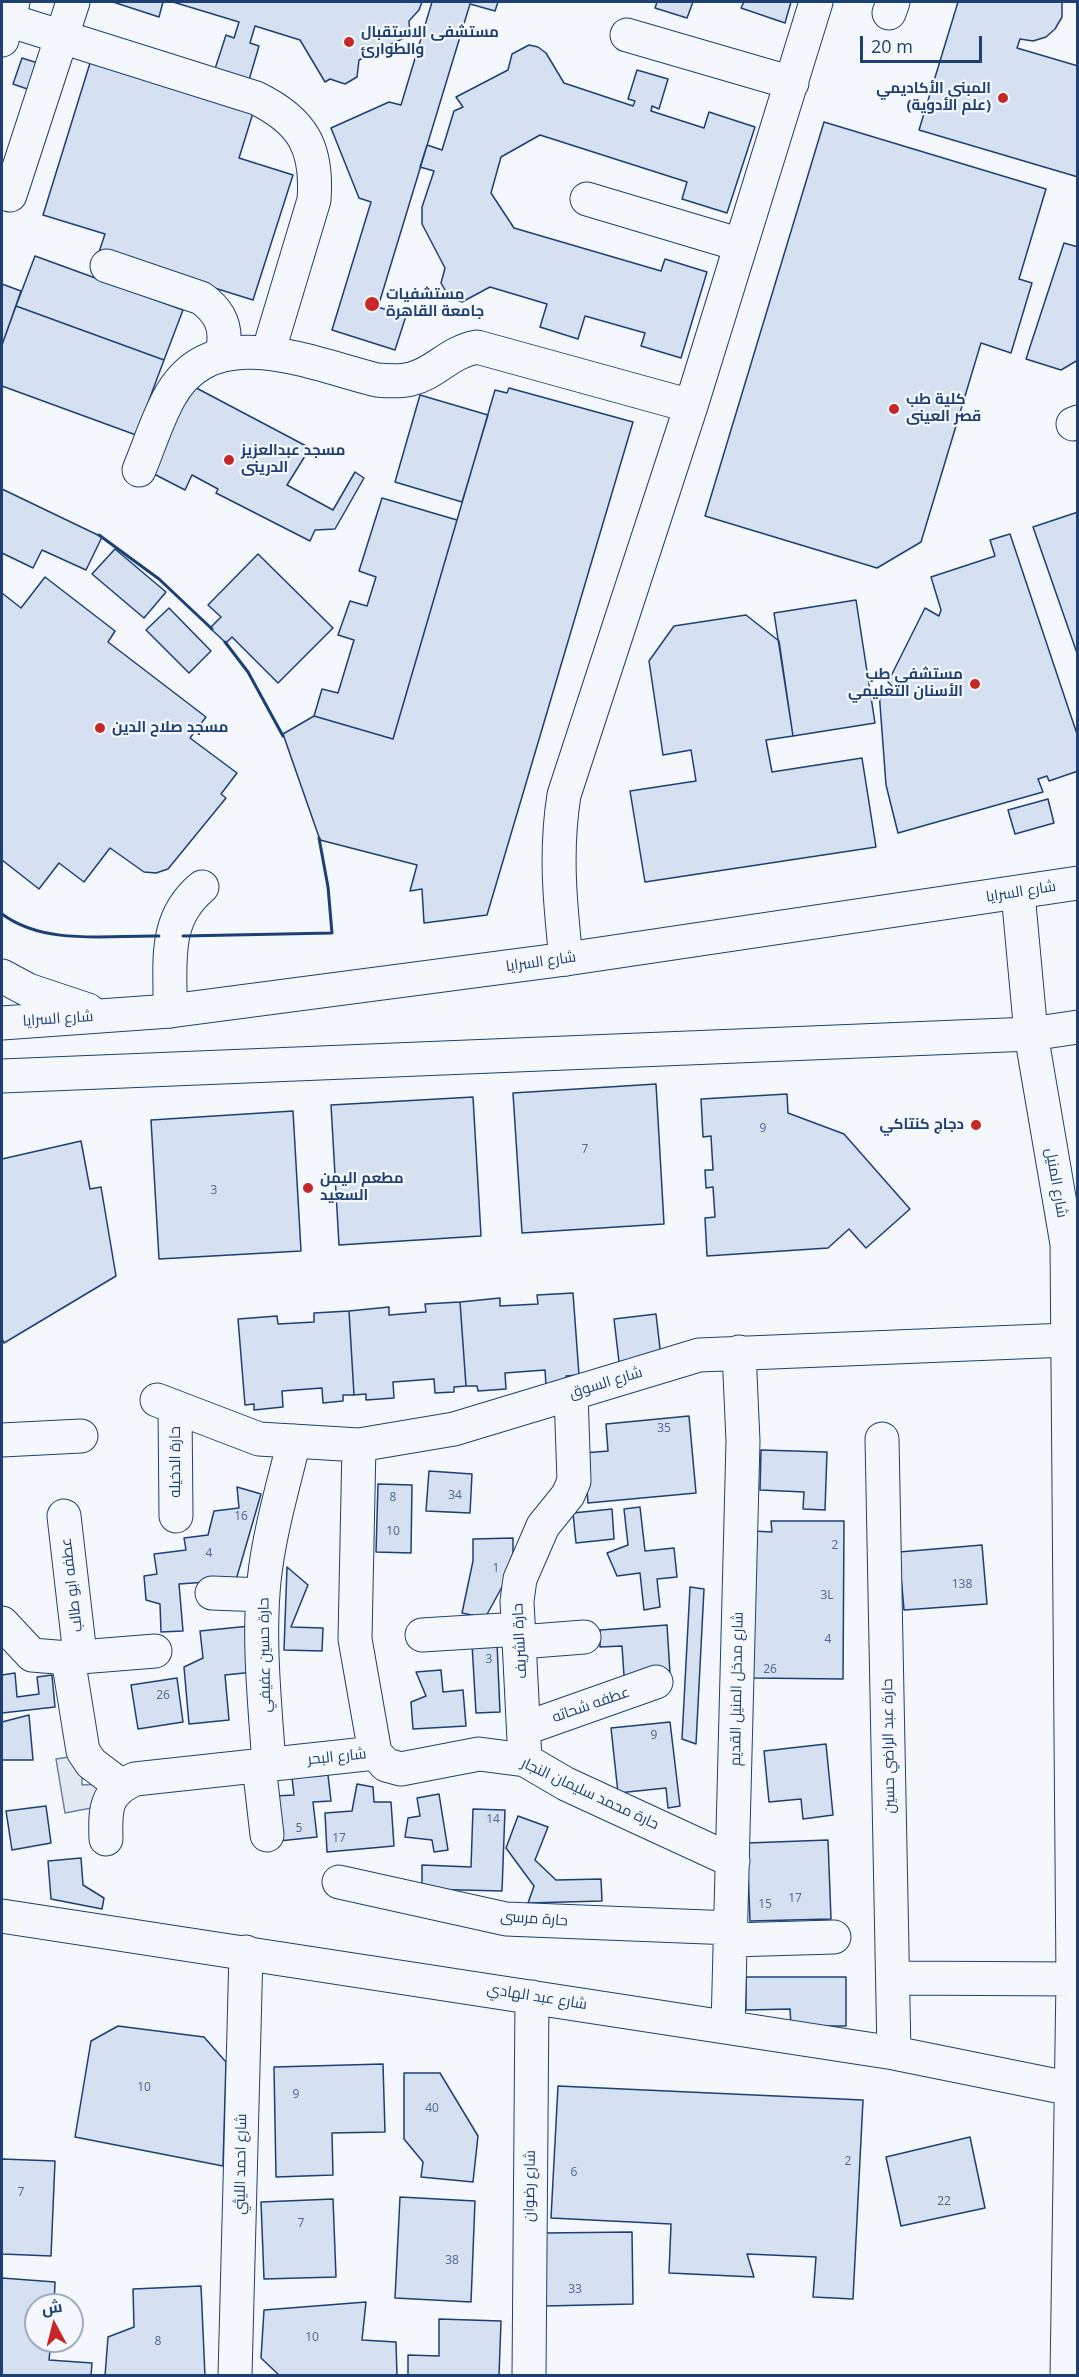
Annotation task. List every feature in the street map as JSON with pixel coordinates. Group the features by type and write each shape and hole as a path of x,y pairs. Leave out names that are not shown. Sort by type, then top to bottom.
{"street":[{"path":"10,195 73,2"},
{"path":"566,959 557,867 558,831 564,795 691,406 816,2"},
{"path":"8,20 256,98 279,110 298,127 310,149 316,175 314,200 268,353"},
{"path":"627,35 792,83"},
{"path":"587,199 741,245"},
{"path":"107,267 201,298 211,305 219,314 224,327 225,341 222,353"},
{"path":"139,470 169,397 183,378 200,363 222,353 245,351 268,353 377,380 394,381 412,379 428,372 452,354 477,347 691,406"},
{"name":"شارع السرايا","path":"2,1023 170,1011 566,959 1077,884"},
{"path":"170,1011 172,936 175,922 190,897 202,887"},
{"name":"شارع المنيل","path":"1018,892 1031,1034 1072,1241 1067,1340 1073,1979 1067,2376"},
{"path":"2,976 28,990 68,1005 110,1015"},
{"path":"2,1076 1031,1034 1077,1027"},
{"name":"شارع السوق","path":"166,1403 260,1439 359,1444 454,1430 699,1355 1067,1340"},
{"name":"شارع مدخل المنيل القديم","path":"728,2026 743,1441 739,1352"},
{"name":"حارة الشريف","path":"525,1744 517,1600 520,1579 543,1526 568,1495 574,1481 571,1394"},
{"name":"حارة الدخيله","path":"166,1403 176,1516"},
{"path":"2,1440 81,1436"},
{"name":"حارة عبد الراضي حسين","path":"882,1439 894,2053"},
{"name":"حارة حسين عفيفي","path":"267,1835 261,1643 263,1595 270,1539 294,1441"},
{"name":"شارع البحر","path":"120,1785 135,1779 375,1753 355,1639 359,1444"},
{"name":"عطفه ابو طالب","path":"64,1516 83,1751 91,1763 120,1785"},
{"path":"212,1593 263,1595"},
{"path":"2,1623 32,1655 74,1656 155,1651"},
{"path":"422,1635 584,1637"},
{"name":"عطفه شحاته","path":"525,1744 657,1682"},
{"name":"حارة محمد سليمان النجار","path":"375,1753 386,1765 401,1769 525,1744 566,1784 733,1861"},
{"path":"106,1839 105,1812 110,1797 120,1785"},
{"name":"حارة مرسى","path":"339,1882 506,1919 732,1934 834,1937"},
{"name":"شارع عبد الهادي","path":"2,1916 728,2026 894,2053 1072,2089"},
{"name":"شارع احمد الليثي","path":"235,2376 246,1952"},
{"path":"894,1978 1073,1979"},
{"name":"شارع رضوان","path":"529,2376 532,1997"}],"shaded area":[{"path":"95,1753 98,1776 82,1778 82,1785 99,1784 102,1806 65,1813 56,1759"}],"building":[{"path":"113,2 163,2 159,17"},
{"name":"مستشفى الاستقبال والطوارئ","path":"173,2 422,2 419,10 409,21 410,35 359,60 357,77 345,84 330,79 325,82 300,40 255,26 250,43 259,46 249,80 215,69 226,35 234,38 239,22"},
{"path":"432,2 498,2 495,11 470,4 378,307 406,316 395,350 332,330 371,202 359,198 331,128 389,102 401,105"},
{"path":"657,2 693,2 687,18 655,8"},
{"path":"744,2 791,2 785,23 741,8"},
{"name":"المبنى الأكاديمي (علم الأدوية)","path":"958,2 1062,2 1062,17 1055,29 1046,37 1033,41 1020,39 1017,48 1078,66 1078,177 919,130"},
{"path":"529,45 538,47 546,53 564,83 633,106 635,101 628,99 637,70 668,79 659,109 652,106 651,111 704,128 709,112 755,127 727,213 682,199 687,182 540,135 501,157 491,193 514,228 661,271 665,259 707,272 681,358 641,346 645,333 585,316 578,339 540,327 547,304 490,287 462,302 449,297 441,283 445,268 422,224 422,207 434,171 420,167 427,145 442,150 454,111 463,107 456,97 508,70 512,54"},
{"path":"22,58 41,64 33,91 13,84"},
{"path":"90,63 253,113 239,158 293,175 253,300 99,252 105,234 43,215"},
{"path":"824,122 1046,189 1019,279 1032,283 1011,353 981,343 921,542 877,568 705,516"},
{"path":"1064,243 1078,247 1078,360 1061,370 1026,359"},
{"path":"35,256 183,310 164,360 16,306"},
{"path":"2,284 21,291 2,345"},
{"path":"16,306 164,360 136,435 2,386 2,345"},
{"name":"مسجد عبدالعزيز الدرينى","path":"185,382 310,448 287,485 333,510 355,472 364,478 335,529 315,530 310,541 216,493 218,489 192,475 185,490 152,473"},
{"path":"509,388 633,422 487,915 424,923 422,889 410,891 417,865 320,840 283,734 314,716 393,739 495,390 507,393"},
{"path":"420,395 488,415 462,502 395,482"},
{"path":"2,489 102,537 86,570 42,550 33,568 2,553"},
{"path":"382,498 457,520 393,739 314,716 322,689 338,693 354,640 338,635 350,601 367,606 376,577 359,571"},
{"path":"1078,512 1078,656 1033,527"},
{"name":"مستشفى طب الأسنان التعليمي","path":"1010,534 1078,737 1078,771 1049,781 1047,776 1038,779 1043,792 898,833 886,785 879,691 891,690 892,686 888,682 925,608 939,616 941,610 931,577 995,556 990,540"},
{"path":"115,549 166,592 144,618 92,574"},
{"path":"258,554 333,628 278,683 232,637 226,643 210,628 221,617 208,605"},
{"name":"مسجد صلاح الدين","path":"45,577 115,631 108,642 206,717 190,738 237,773 221,794 226,798 168,869 156,873 144,872 110,848 84,882 59,863 39,889 2,860 2,593 21,608"},
{"path":"856,600 875,723 793,736 774,613"},
{"path":"169,608 211,651 189,673 146,630"},
{"path":"746,615 779,641 793,736 766,740 772,772 862,758 876,847 645,882 630,791 696,781 691,750 663,755 649,661 674,626"},
{"path":"1048,799 1054,823 1015,834 1008,810"},
{"path":"656,1084 664,1224 522,1233 513,1093"},
{"path":"787,1094 788,1113 844,1134 910,1209 866,1248 849,1229 828,1248 707,1256 705,1218 715,1217 713,1187 706,1188 705,1170 713,1170 711,1136 703,1137 701,1099"},
{"path":"473,1097 481,1236 339,1245 331,1105"},
{"path":"293,1111 301,1251 159,1259 151,1120"},
{"path":"81,1141 90,1189 101,1187 116,1276 4,1343 2,1338 2,1159"},
{"path":"573,1293 579,1375 566,1376 566,1384 546,1385 545,1370 505,1373 506,1389 478,1391 477,1386 466,1386 460,1302 500,1298 500,1306 538,1304 537,1295"},
{"path":"460,1302 466,1386 454,1387 454,1392 435,1393 434,1379 393,1382 394,1398 366,1400 366,1394 354,1395 349,1311 389,1307 389,1315 426,1312 425,1304"},
{"path":"349,1311 354,1395 343,1395 343,1401 323,1403 322,1388 282,1391 283,1407 254,1410 254,1404 245,1405 238,1319 277,1316 278,1324 314,1322 314,1313"},
{"path":"656,1314 661,1357 619,1362 614,1319"},
{"path":"689,1416 696,1493 588,1503 584,1453 608,1451 606,1424"},
{"path":"761,1450 827,1452 825,1510 803,1509 804,1492 760,1490"},
{"path":"429,1471 472,1474 470,1513 426,1511"},
{"path":"378,1484 412,1485 411,1553 376,1552"},
{"path":"237,1487 261,1494 236,1580 179,1584 183,1631 161,1632 160,1604 146,1600 144,1576 157,1574 154,1554 186,1550 184,1538 208,1535 214,1511 239,1508"},
{"path":"640,1507 645,1551 674,1548 677,1577 657,1579 660,1607 644,1610 640,1573 617,1576 607,1553 628,1545 624,1509"},
{"path":"612,1509 614,1539 576,1543 573,1513"},
{"path":"771,1521 844,1521 843,1679 752,1678 753,1531 772,1532"},
{"path":"513,1538 513,1567 485,1618 462,1613 473,1561 473,1539"},
{"path":"982,1545 987,1604 904,1610 899,1552"},
{"path":"287,1567 308,1585 291,1627 323,1628 322,1651 284,1650"},
{"path":"690,1587 704,1589 696,1744 682,1739"},
{"path":"667,1625 670,1673 624,1676 622,1646 600,1647 600,1630"},
{"path":"250,1626 254,1672 225,1675 229,1720 189,1724 184,1667 203,1658 200,1631"},
{"path":"497,1643 500,1712 476,1713 472,1644"},
{"path":"441,1670 443,1692 463,1690 466,1726 413,1729 411,1702 426,1696 416,1672"},
{"path":"15,1673 17,1697 39,1694 37,1677 52,1675 55,1707 2,1713 2,1675"},
{"path":"177,1678 183,1722 138,1729 131,1685"},
{"path":"29,1715 33,1760 2,1760 2,1722"},
{"path":"670,1722 680,1806 668,1808 666,1788 618,1793 611,1728"},
{"path":"826,1744 833,1815 803,1819 801,1799 769,1802 764,1751"},
{"path":"328,1775 331,1801 313,1802 317,1837 279,1841 275,1796 294,1795 292,1778"},
{"path":"357,1784 373,1787 374,1802 391,1802 394,1846 327,1852 325,1813 352,1811"},
{"path":"439,1794 448,1850 434,1852 432,1840 405,1837 408,1818 420,1816 417,1798"},
{"path":"46,1806 51,1843 12,1850 6,1811"},
{"path":"473,1809 505,1810 502,1891 422,1889 422,1865 471,1867"},
{"path":"518,1816 548,1827 535,1860 556,1880 601,1879 602,1901 528,1903 534,1886 506,1848"},
{"path":"828,1840 831,1919 750,1921 747,1843"},
{"path":"81,1858 83,1885 104,1898 102,1909 51,1899 48,1861"},
{"path":"746,1977 846,1977 846,2026 791,2026 790,2009 746,2010"},
{"path":"118,2026 204,2037 226,2062 223,2166 75,2137 91,2041"},
{"path":"383,2064 385,2132 332,2133 333,2175 276,2177 274,2067"},
{"path":"404,2073 440,2073 478,2136 473,2182 421,2177 423,2162 404,2139"},
{"path":"558,2086 863,2100 853,2299 813,2297 816,2257 747,2254 754,2277 669,2273 671,2224 551,2218"},
{"path":"970,2137 985,2208 901,2226 886,2157"},
{"path":"2,2159 55,2161 51,2256 2,2254"},
{"path":"400,2197 475,2201 471,2302 395,2298"},
{"path":"333,2199 336,2277 264,2279 261,2202"},
{"path":"632,2232 633,2304 545,2306 544,2233"},
{"path":"2,2278 55,2282 55,2293 24,2293 24,2353 50,2353 49,2360 92,2363 91,2376 2,2376"},
{"path":"201,2286 205,2376 105,2376 108,2337 134,2327 133,2289"},
{"path":"366,2302 362,2340 396,2342 397,2376 280,2376 261,2358 264,2310"},
{"path":"439,2319 501,2321 499,2376 408,2376 408,2355 439,2356"}],"wall":[{"path":"99,535 159,579 212,629"},
{"path":"225,642 248,672 283,736"},
{"path":"183,936 332,933 328,887 319,838"},
{"path":"2,914 19,924 57,935 159,936"}],"place":[{"name":"مستشفى الاستقبال والطوارئ","path":"349,42"},
{"name":"المبنى الأكاديمي (علم الأدوية)","path":"1003,98"},
{"name":"مستشفيات جامعة القاهرة","path":"372,304"},
{"name":"كلية طب قصر العينى","path":"894,409"},
{"name":"مسجد عبدالعزيز الدرينى","path":"229,460"},
{"name":"مستشفى طب الأسنان التعليمي","path":"975,684"},
{"name":"مسجد صلاح الدين","path":"100,728"},
{"name":"دجاج كنتاكي","path":"976,1125"},
{"name":"مطعم اليمن السعيد","path":"308,1188"}]}
